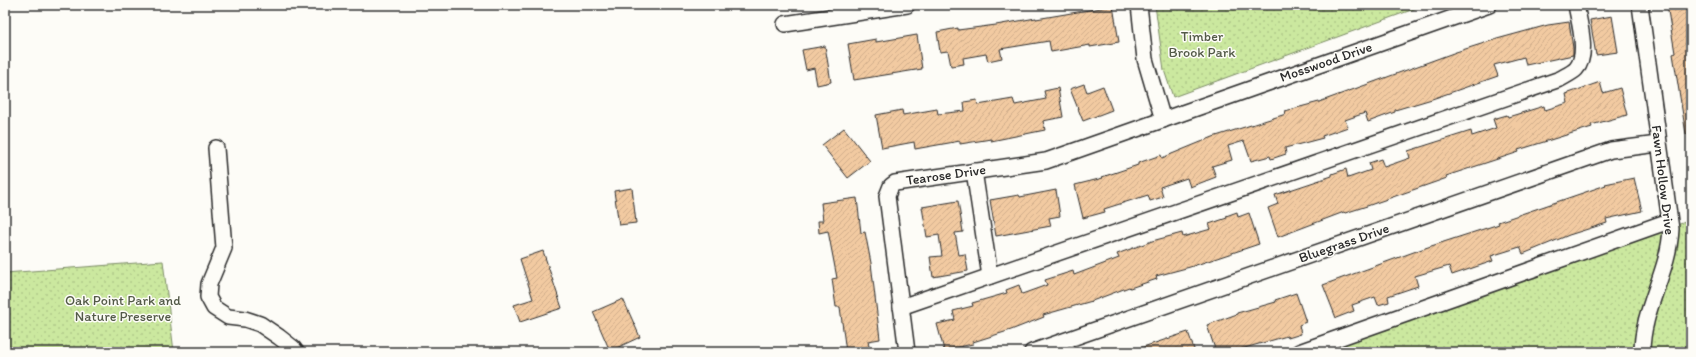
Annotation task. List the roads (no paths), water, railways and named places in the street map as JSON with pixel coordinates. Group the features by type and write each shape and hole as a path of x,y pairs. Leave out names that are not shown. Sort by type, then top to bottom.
{"street":[{"path":"784,24 864,8 907,5"},
{"path":"1138,5 1145,59 1163,120"},
{"name":"Mosswood Drive","path":"1163,120 1489,5"},
{"path":"901,307 1560,79 1575,70 1580,63 1582,54 1576,5"},
{"name":"Fawn Hollow Drive","path":"1640,5 1658,144 1671,229 1670,245 1647,316 1642,352"},
{"name":"Tearose Drive","path":"907,352 887,196 888,191 895,183 1046,161 1163,120"},
{"name":"Bluegrass Drive","path":"1032,352 1611,150 1658,144"},
{"path":"216,148 224,248 209,284 208,297 214,308 228,317 245,319 260,324 279,337 296,352"},
{"path":"974,171 990,276"},
{"path":"1299,352 1669,221"}],"park label":[{"name":"Timber Brook Park","path":"1202,44"},
{"name":"Oak Point Park and Nature Preserve","path":"123,308"}]}
